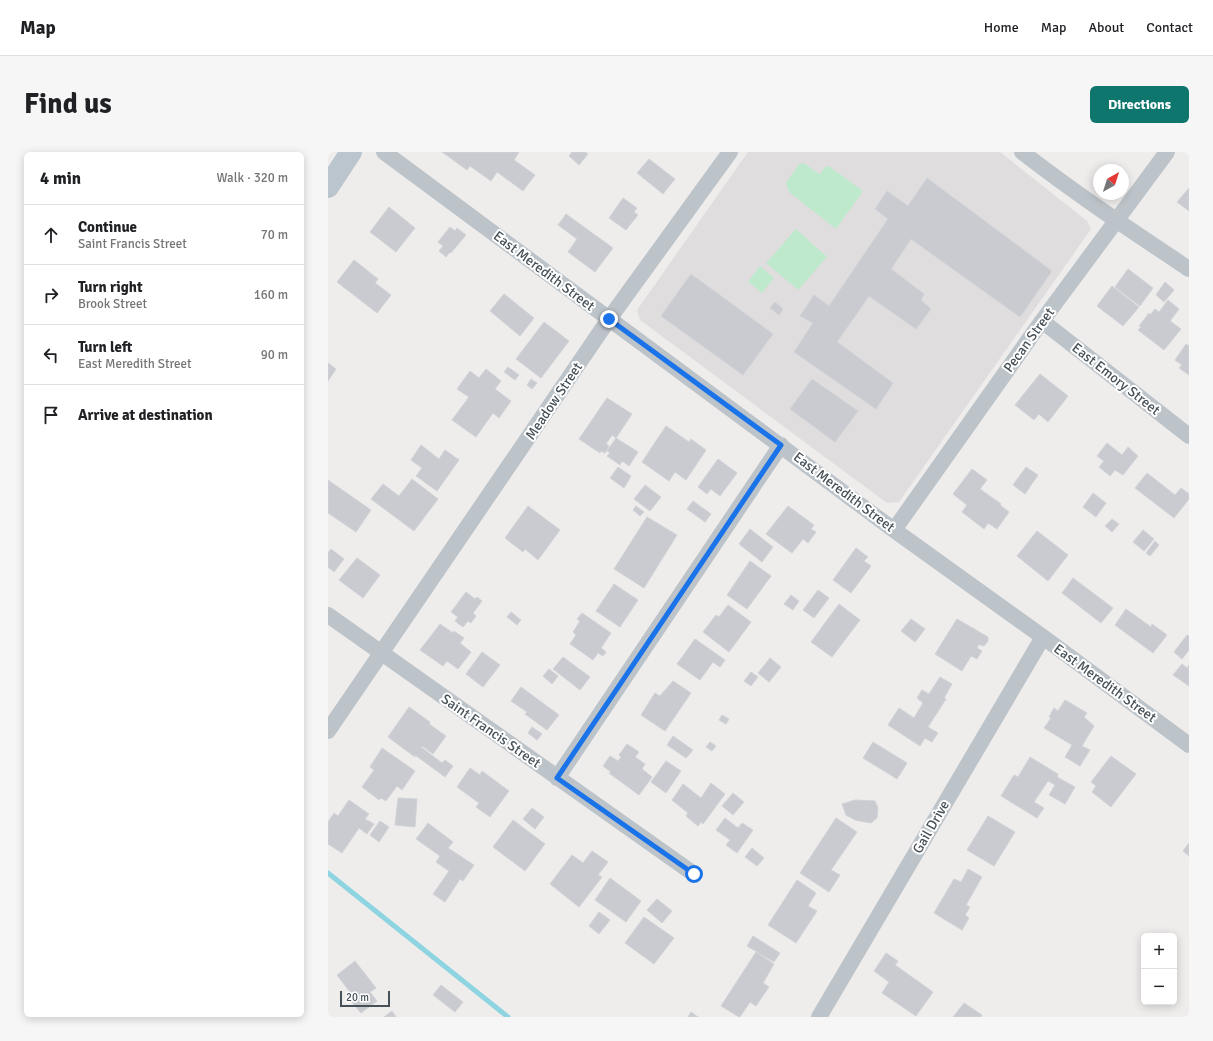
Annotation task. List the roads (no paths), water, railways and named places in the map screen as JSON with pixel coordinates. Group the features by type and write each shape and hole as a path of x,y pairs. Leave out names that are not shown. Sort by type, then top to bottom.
{"street":[{"name":"East Meredith Street","path":"384,152 894,530 1043,637 1189,745"},
{"path":"1022,152 1117,222 1189,269"},
{"name":"Pecan Street","path":"894,530 1042,321 1117,222 1167,152"},
{"name":"Meadow Street","path":"328,731 609,319 723,155"},
{"name":"East Emory Street","path":"1042,321 1189,436"},
{"path":"557,778 781,445"},
{"name":"Saint Francis Street","path":"328,614 694,874"},
{"name":"Gail Drive","path":"826,1014 1043,637"}],"waterway":[{"path":"328,873 508,1017"}]}
